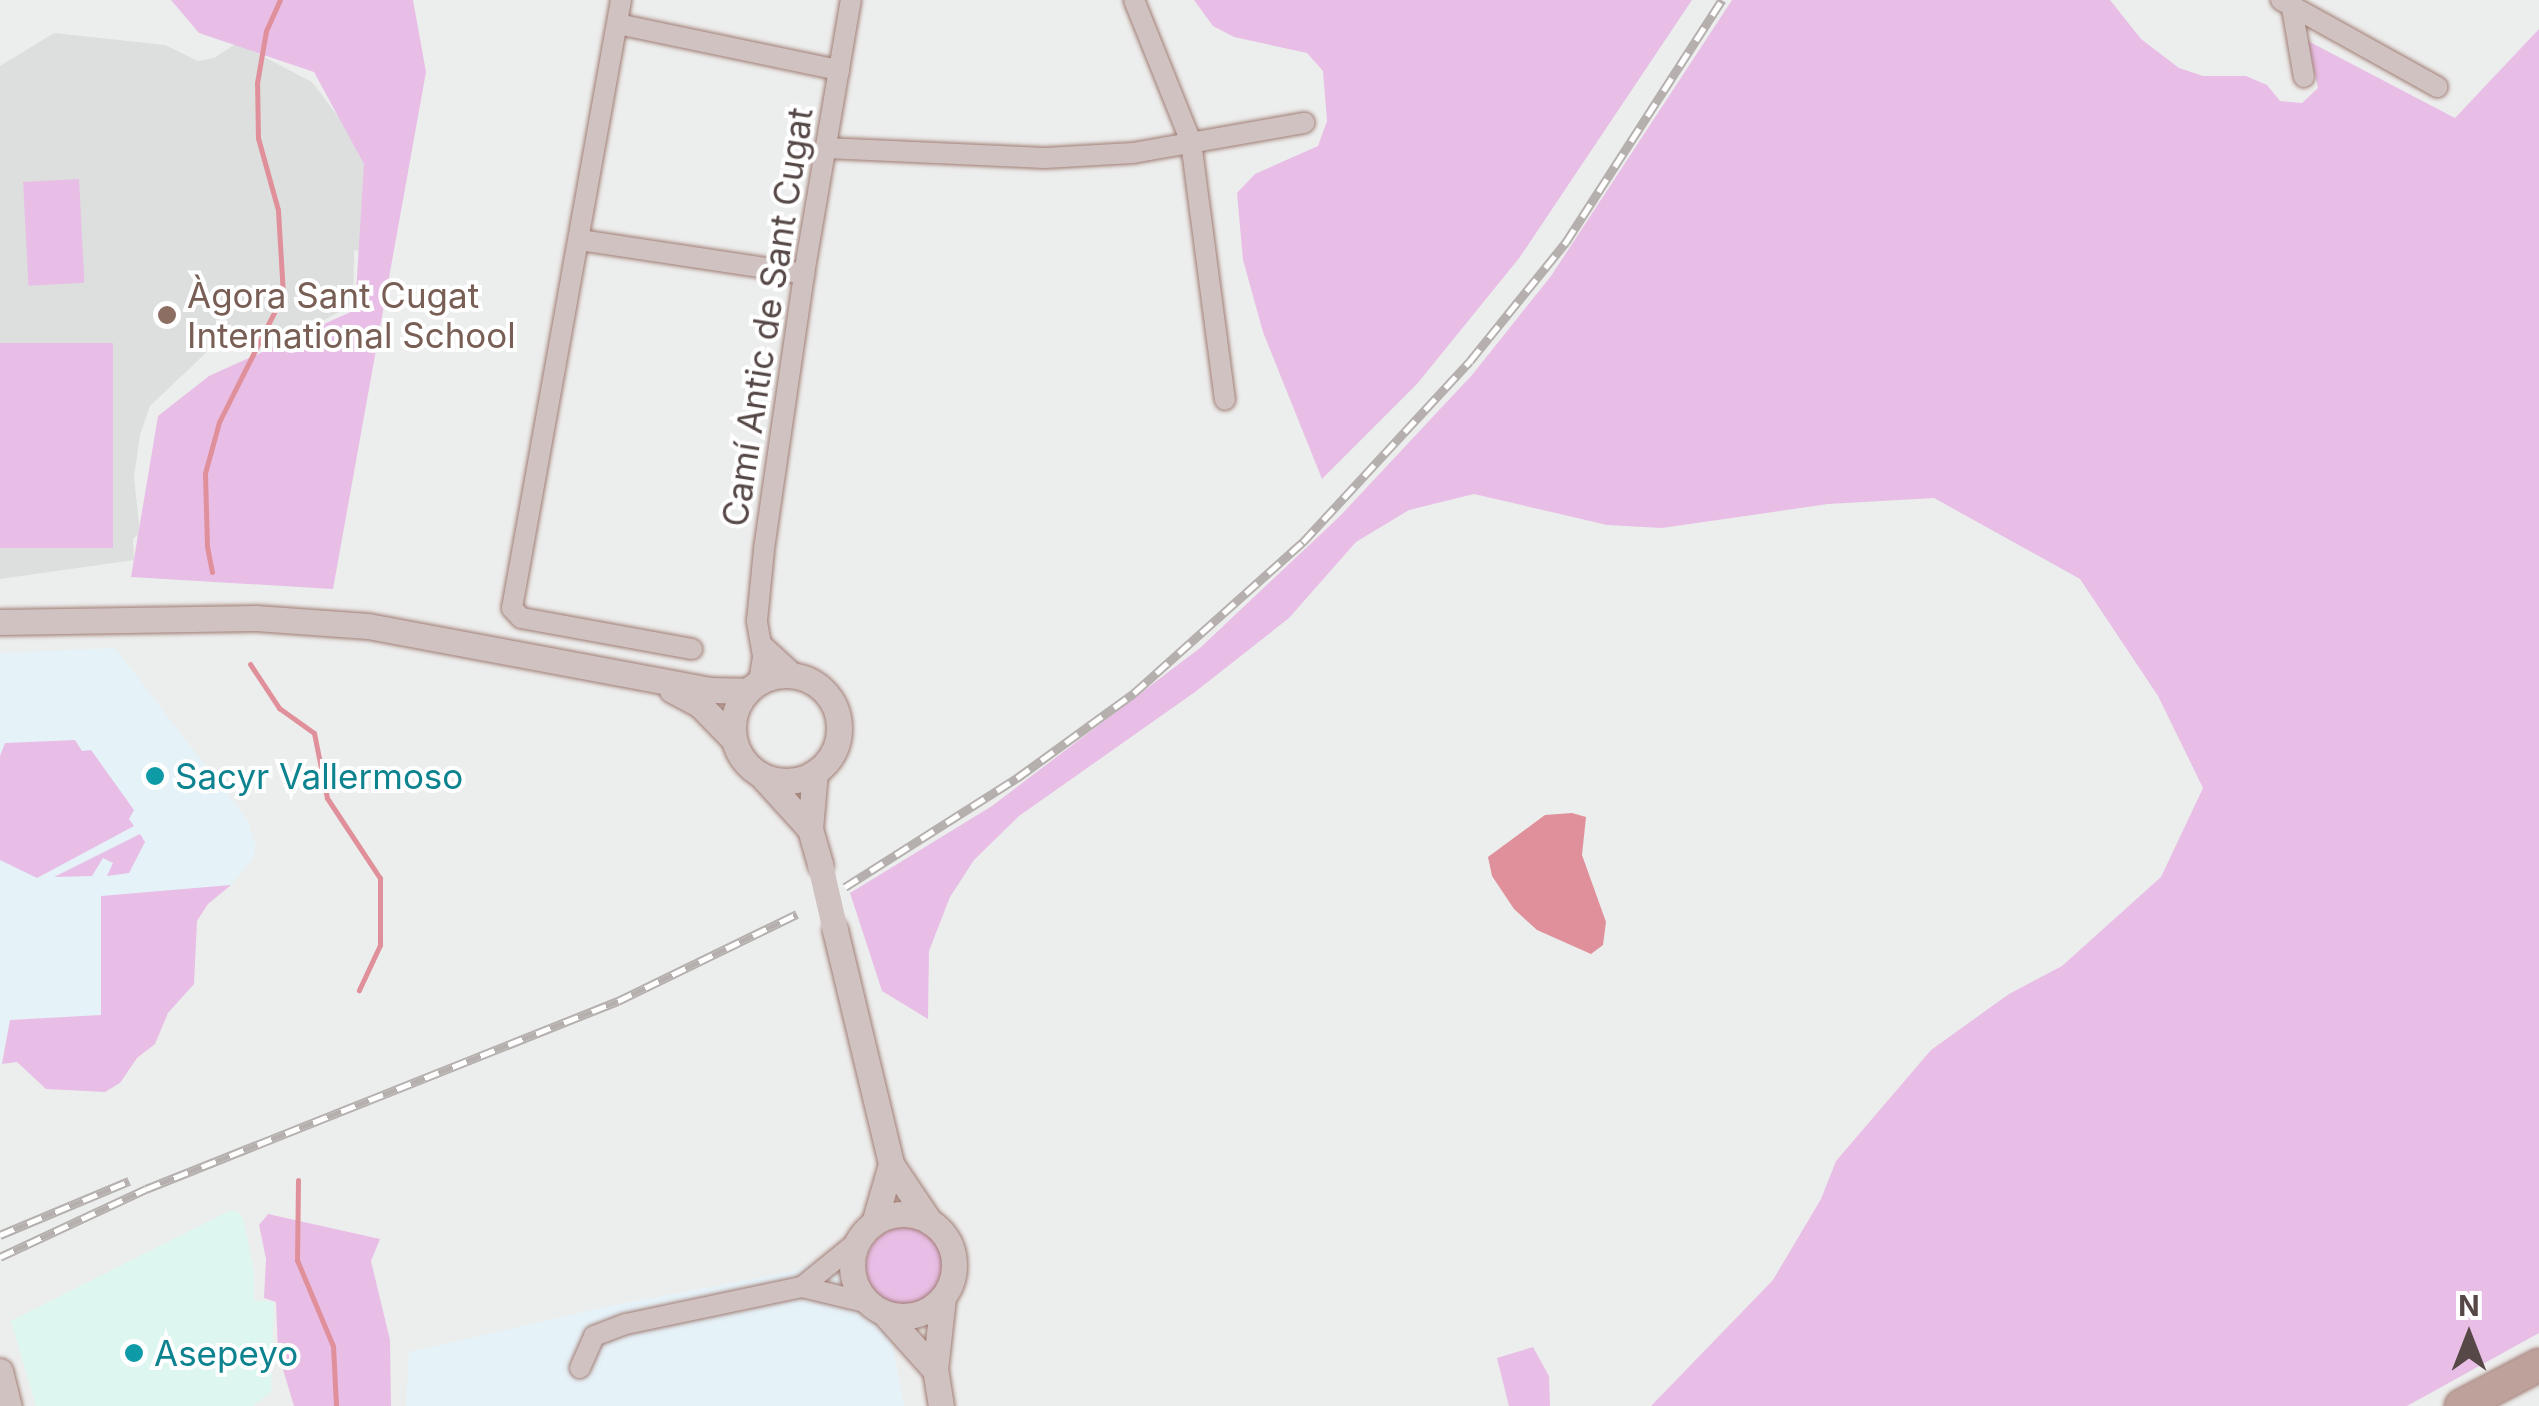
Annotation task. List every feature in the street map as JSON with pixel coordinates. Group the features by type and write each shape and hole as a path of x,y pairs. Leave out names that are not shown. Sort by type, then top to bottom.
{"highway":[{"path":"2461,1406 2539,1365"}],"street":[{"path":"621,0 512,608 521,618 537,622 692,650"},
{"name":"Camí Antic de Sant Cugat","path":"754,686 762,644 758,622 764,548 804,274 851,0"},
{"path":"1134,0 1191,142 1225,400"},
{"path":"2287,2 2304,77"},
{"path":"2287,2 2437,87"},
{"path":"618,24 839,70"},
{"path":"826,148 1046,158 1133,154 1304,123"},
{"path":"580,240 804,274"},
{"path":"0,622 256,618 368,626 650,679 754,686 780,675 796,676"},
{"path":"761,774 788,781 814,772 836,744 838,715 822,690 796,676 762,644"},
{"path":"650,679 700,705 734,740 745,762 761,774 810,829"},
{"path":"734,740 735,714 754,686"},
{"path":"580,1368 589,1344 602,1330 802,1287 876,1308 916,1314 942,1297 952,1281 954,1259 944,1235 930,1222 891,1164 810,829 814,772"},
{"path":"891,1164 852,1274 876,1308 934,1370"},
{"path":"802,1287 866,1233 900,1214 930,1222"},
{"path":"941,1406 934,1370 942,1297"},
{"path":"0,1371 9,1406"}],"shaded area":[{"path":"171,0 413,0 426,72 333,589 131,577 158,416 209,376 355,310 364,164 314,72 199,33"},
{"path":"1194,0 1692,0 1520,257 1417,384 1322,479 1263,332 1243,260 1237,193 1255,174 1318,146 1327,121 1323,71 1307,53 1234,37 1213,26"},
{"path":"1732,0 2110,0 2141,39 2179,68 2203,76 2246,76 2267,85 2280,101 2302,103 2318,88 2308,41 2455,118 2539,29 2539,1333 2407,1406 1651,1406 1773,1280 1821,1199 1836,1161 1931,1050 2009,994 2062,966 2161,877 2203,788 2158,696 2080,579 1934,498 1828,504 1662,528 1607,525 1474,494 1409,510 1356,542 1289,618 1195,692 1019,816 974,860 950,897 929,951 928,1019 882,991 850,893 992,806 1200,648 1340,516 1472,375 1551,276"},
{"name":"Àgora Sant Cugat International School","path":"54,33 165,45 198,61 214,58 237,43 312,82 343,123 364,164 378,253 354,250 353,304 315,325 210,349 150,406 140,435 134,477 140,533 133,539 134,560 0,579 0,66"},
{"path":"79,179 84,283 29,286 23,182"},
{"path":"0,343 113,343 113,548 0,548"},
{"path":"115,648 248,821 256,847 253,858 231,885 208,889 101,1015 10,1020 0,1068 0,653"},
{"path":"75,740 82,751 91,750 134,810 129,819 134,826 37,878 0,860 0,756 5,743"},
{"path":"1572,813 1586,817 1582,855 1606,922 1603,945 1591,954 1537,930 1514,909 1492,876 1488,857 1545,815"},
{"path":"140,834 145,842 129,873 107,876 113,863 103,858 92,876 54,877"},
{"path":"231,885 208,904 197,921 194,984 168,1013 155,1044 137,1058 120,1083 105,1092 46,1089 17,1062 2,1064 10,1020 101,1015 101,896"},
{"path":"229,1211 238,1212 243,1218 254,1271 254,1300 274,1302 271,1392 253,1406 36,1406 11,1321"},
{"path":"268,1214 380,1239 371,1261 390,1340 391,1406 294,1406 278,1353 276,1302 264,1298 266,1259 259,1225"},
{"path":"897,1227 913,1227 938,1244 944,1266 938,1288 927,1299 913,1305 897,1305 872,1288 866,1274 866,1258 883,1233"},
{"path":"838,1251 844,1286 890,1331 904,1406 406,1406 409,1352 610,1306 794,1271"},
{"path":"1533,1347 1549,1376 1550,1406 1509,1406 1497,1358"}],"waterway":[{"path":"212,572 207,546 205,473 219,422 283,295 278,210 258,138 257,83 266,31 280,0"},
{"path":"250,664 279,708 314,733 327,798 380,878 380,945 359,990"},
{"path":"298,1180 297,1260 333,1346 336,1406"}],"railway":[{"path":"845,887 1017,778 1134,693 1303,542 1470,361 1566,242 1722,0"},
{"path":"0,1257 146,1189 618,1001 797,914"},
{"path":"0,1235 129,1181"}],"place":[{"name":"Àgora Sant Cugat International School","path":"167,315"},
{"name":"Sacyr Vallermoso","path":"155,776"},
{"name":"Asepeyo","path":"134,1353"}]}
